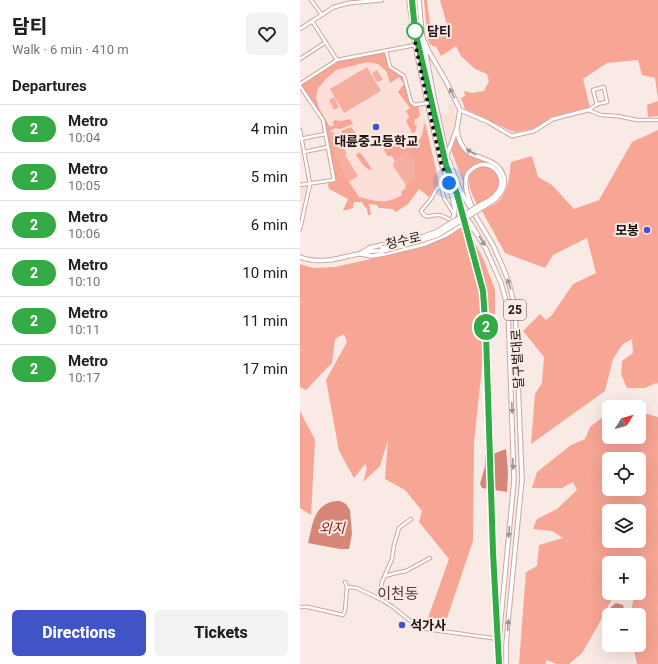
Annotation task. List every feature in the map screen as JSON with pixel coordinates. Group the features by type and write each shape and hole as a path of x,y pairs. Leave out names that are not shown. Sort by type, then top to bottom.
{"main road":[{"name":"달구벌대로","path":"409,0 415,45 441,163 454,196 486,249 499,278 508,308 514,480 499,639 499,664"},
{"name":"달구벌대로","path":"419,0 422,33 447,156 461,192 493,245 512,291 515,307 522,479 506,664"},
{"path":"422,33 428,50 446,81 460,110 457,128 447,156"},
{"path":"360,254 372,256 436,232 494,200 501,194 505,181 503,173 499,167 495,163 467,151 460,142 457,128"},
{"path":"477,218 466,188 466,180 472,168 483,164 491,166 497,171 501,183 499,191 484,205"},
{"path":"450,185 455,206 455,215 452,221"},
{"name":"청수로","path":"360,254 369,248 426,235 438,230 452,221"},
{"name":"청수로","path":"301,257 314,261 325,261 425,244 440,238 463,224 476,231"}],"street":[{"path":"312,0 322,15"},
{"path":"300,28 334,7 360,1 381,0"},
{"path":"312,21 337,60"},
{"path":"300,59 326,42"},
{"path":"300,186 334,180 323,120 300,85 337,60 415,45"},
{"path":"386,51 390,67 404,76 412,102 415,105 427,103"},
{"path":"460,110 488,122 512,136 534,131 553,120 588,110 596,105 608,102 604,87 593,90 596,105"},
{"path":"588,110 601,115 617,116 637,120 658,120"},
{"path":"300,130 310,184 300,229"},
{"path":"301,139 325,134"},
{"path":"304,152 328,147"},
{"path":"450,185 437,188 431,199 421,211 426,216 440,215 452,221"},
{"path":"441,186 444,198 455,215"},
{"path":"300,252 301,257"},
{"path":"382,600 381,588 392,559 399,528 411,519"},
{"path":"385,576 406,571 430,558"},
{"path":"300,607 308,607 343,615 345,611 347,587 344,582"},
{"path":"347,587 357,588 382,600 419,628 499,639"}],"shaded area":[{"path":"424,0 427,0 432,30 429,32 427,32"},
{"path":"440,0 658,0 658,99 655,78 642,75 638,60 607,63 583,79 590,107 551,117 536,128 516,132 511,131 465,109 461,98 465,96 464,91 472,93 484,91 489,81 487,74 475,69 461,56 456,46 441,56 436,46 434,47 430,44 427,37 440,29 448,28"},
{"name":"대륜중고등학교","path":"384,52 389,67 403,76 412,106 422,105 438,179 393,203 376,205 357,200 336,180 324,120 302,85 339,61"},
{"path":"385,52 389,67 403,76 412,106 418,105 420,115 417,119 415,119 414,125 417,125 415,132 412,133 406,121 409,117 406,111 410,108 398,92 404,84 399,77 390,83 386,71 378,64 367,62 336,70 318,88 316,98 319,108 330,127 334,125 333,122 335,120 341,121 350,119 353,124 340,129 335,128 329,132 335,146 335,154 349,182 359,197 381,201 391,200 402,195 401,192 406,188 405,186 415,176 415,163 407,153 395,161 391,155 388,157 383,148 396,144 404,148 413,145 421,138 425,122 439,183 429,197 419,189 408,204 396,212 392,209 379,208 377,205 369,204 371,215 368,215 367,209 362,202 354,202 353,208 343,211 348,199 329,189 328,184 336,180 324,120 302,85 339,61"},
{"path":"367,67 381,91 344,113 330,89"},
{"path":"377,70 383,80 377,82 372,73"},
{"path":"334,97 339,107 334,110 329,100"},
{"path":"658,101 658,116 648,117 647,105"},
{"path":"453,103 456,117 450,142 448,142 442,118 444,118 444,115 449,113 447,104"},
{"path":"351,127 361,142 352,148 341,131"},
{"path":"658,130 658,384 656,383 645,388 627,388 621,374 622,361 633,353 632,339 623,344 613,359 605,391 531,444 535,394 542,383 544,357 523,331 540,314 546,320 552,315 573,284 596,273 587,238 553,255 545,268 505,253 482,211 496,203 504,194 508,184 511,162 532,156 538,177 552,185 574,209 599,200 632,142"},
{"path":"329,132 333,132 347,153 345,155 358,176 349,182 335,154"},
{"path":"387,133 392,141 372,147 370,144"},
{"path":"457,136 461,147 464,150 487,161 478,163 471,167 466,173 464,182 451,150"},
{"path":"360,152 372,169 369,170 363,165 356,155"},
{"path":"407,153 415,163 415,176 406,185 393,166 393,163"},
{"path":"487,166 494,170 497,174 499,178 499,185 491,197 477,205 471,192 469,180 470,175 478,168"},
{"path":"307,185 307,192 304,201 300,201 300,186"},
{"path":"463,225 467,229 483,258 495,290 495,316 482,367 474,442 473,541 447,618 428,618 449,559 419,522 422,511 405,490 385,479 388,440 380,466 363,482 367,468 365,464 354,478 339,451 326,380 347,342 344,334 335,339 332,363 306,390 300,387 300,264 313,268 335,267 371,259 430,244 445,238"},
{"path":"300,411 315,440 311,515 300,508"},
{"path":"646,414 658,417 658,664 637,664 634,652 646,652 646,608 632,608 633,600 646,600 646,556 602,556 602,600 611,600 607,608 602,608 602,618 582,653 569,664 556,664 547,660 545,664 519,664 526,572 537,566 539,545 563,538 552,531 533,529 537,519 557,509 577,490 573,482 562,488 532,488 537,472 571,445 585,439 590,427 602,418 602,444 646,444"}],"water":[{"path":"506,449 508,472 507,492 482,488 480,484 485,466 485,455 493,454"},
{"name":"외지","path":"340,501 346,504 350,510 352,534 349,549 340,549 308,543 314,519 320,508 332,502"},
{"path":"616,603 623,605 624,608 611,608"}],"metro line":[{"name":"2","path":"412,0 415,31 446,165 457,194 483,291 499,664"}],"place":[{"name":"담티","path":"415,31"},
{"name":"대륜중고등학교","path":"376,127"},
{"name":"모봉","path":"647,230"},
{"name":"석가사","path":"402,625"}],"district":[{"name":"이천동","path":"398,594"}],"route":[{"path":"415,31 413,31 415,45 428,110 441,163 449,183"}]}
